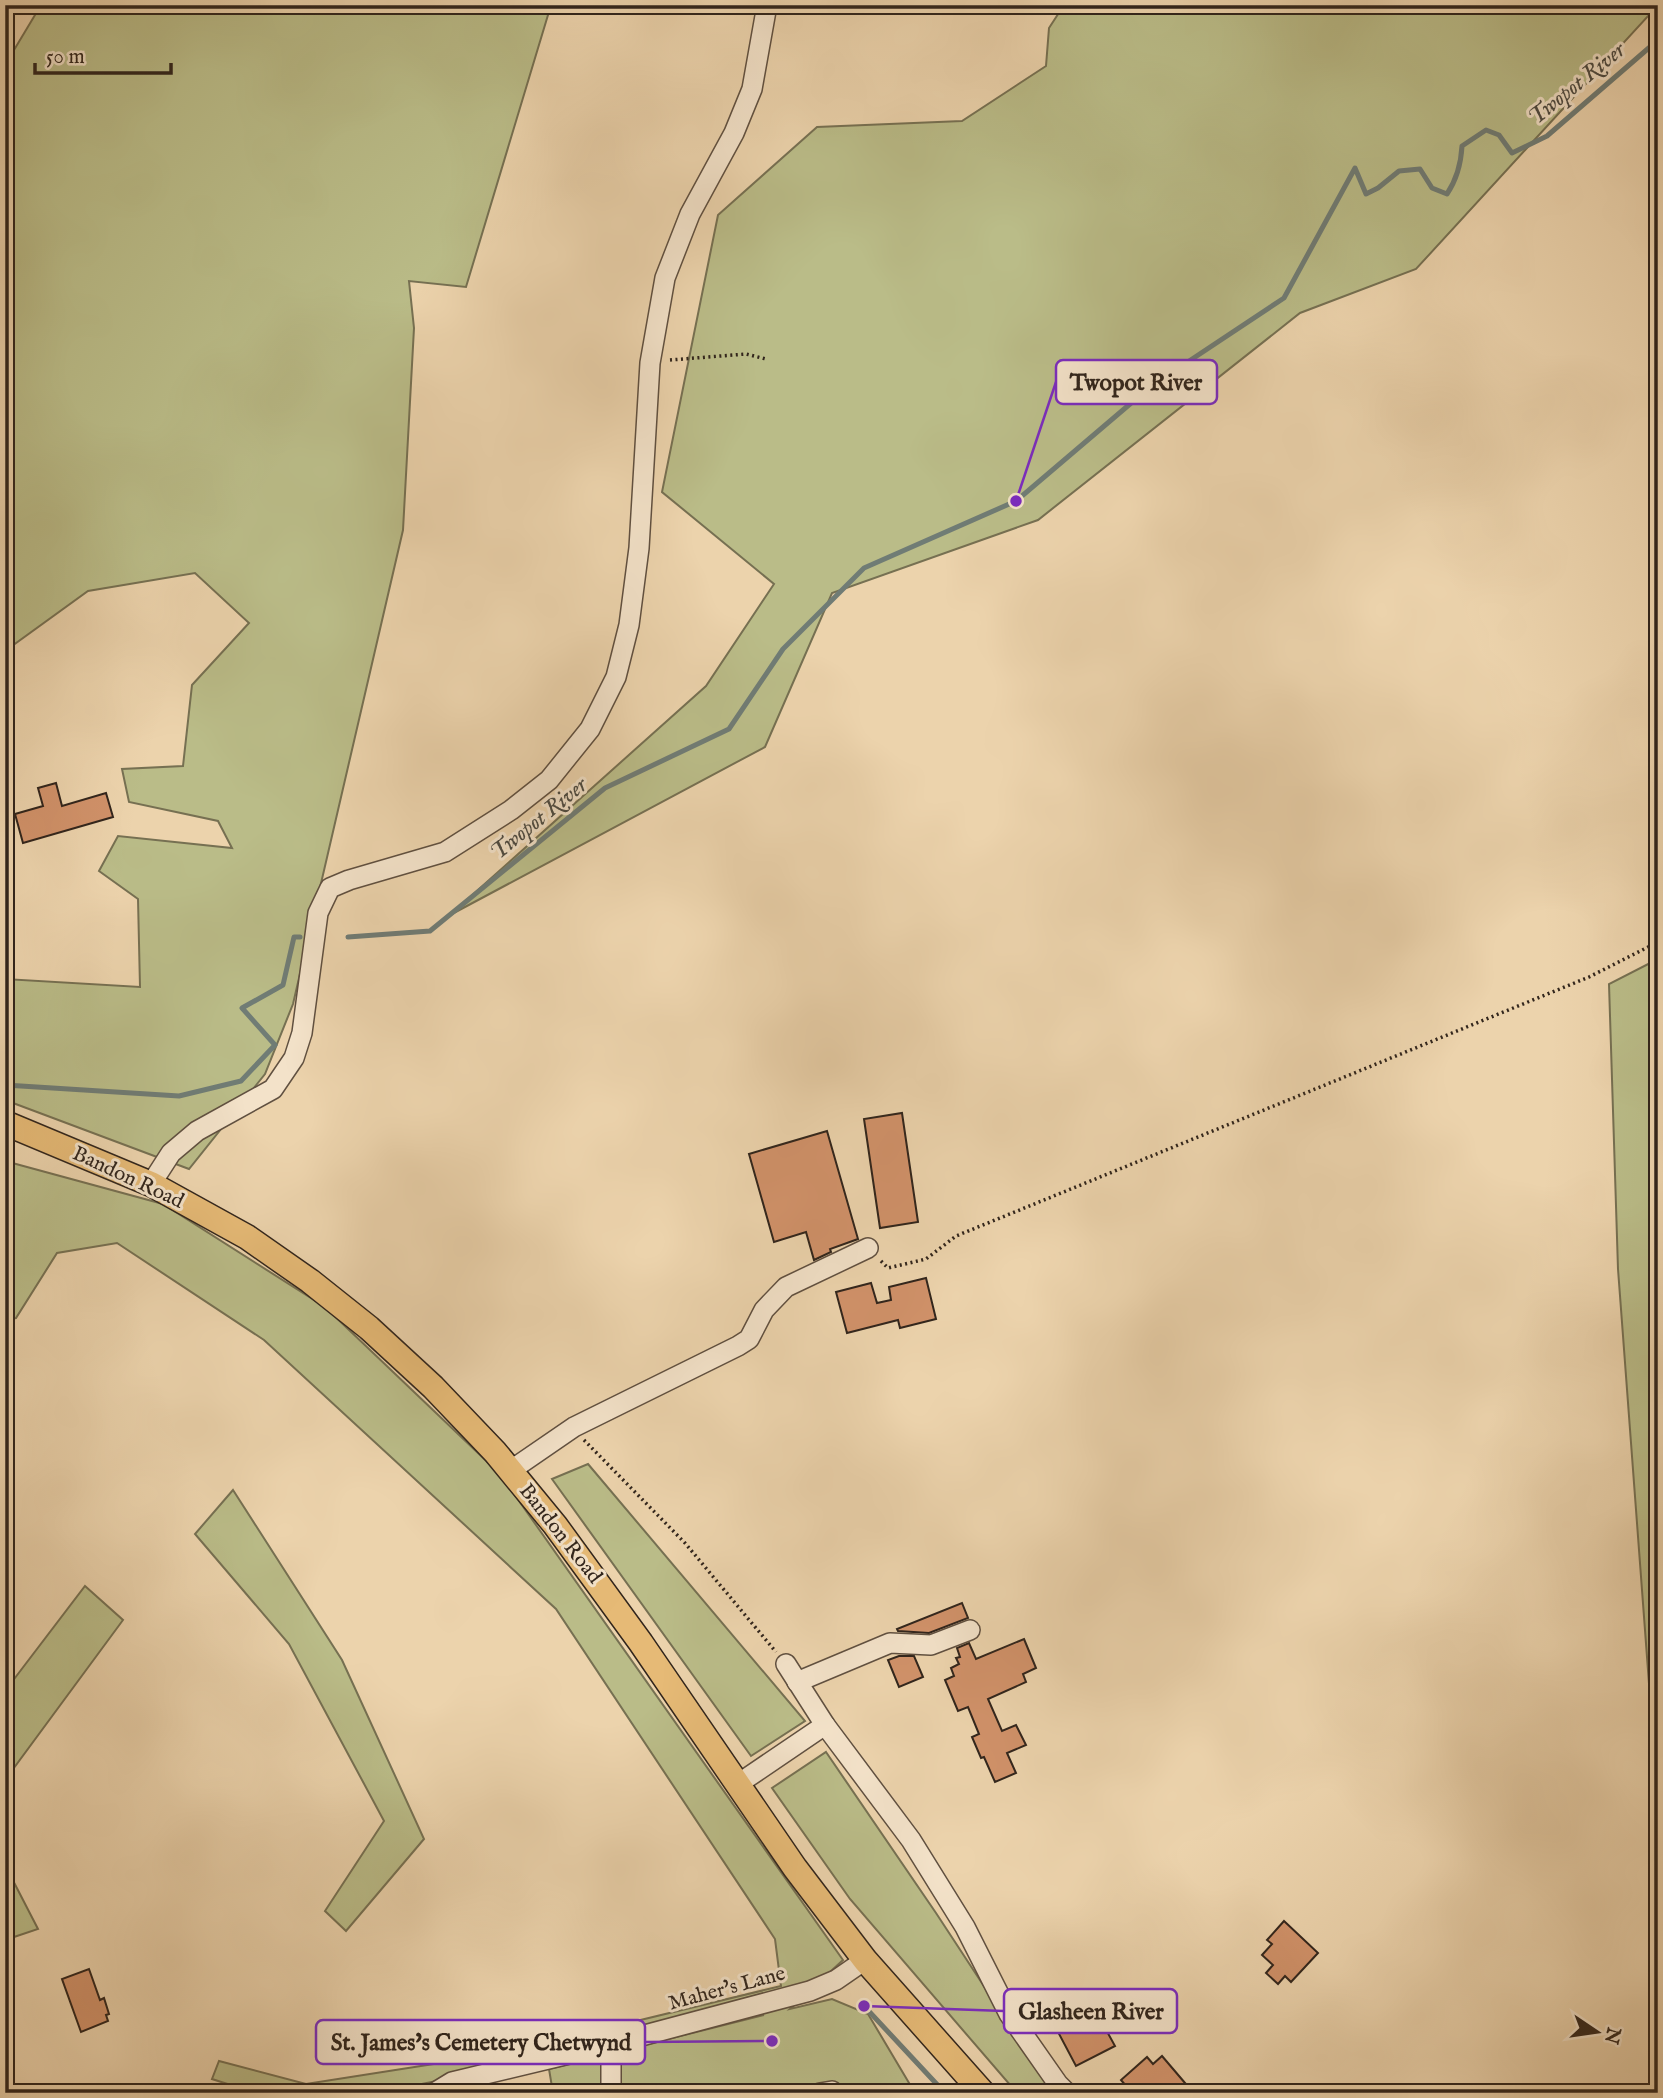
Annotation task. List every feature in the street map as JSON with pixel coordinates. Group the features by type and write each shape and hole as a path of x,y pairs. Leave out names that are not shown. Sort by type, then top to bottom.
{"main road":[{"name":"Bandon Road","path":"5,1123 151,1184 247,1237 310,1281 369,1328 433,1387 555,1525 641,1643 795,1868 865,1960 983,2093"}],"street":[{"path":"151,1184 171,1153 197,1131 273,1089 294,1058 302,1033 318,912 330,888 445,852 511,810 549,780 590,729 616,677 629,625 639,548 650,363 665,278 690,214 734,133 752,89 767,5"},
{"path":"510,1471 574,1427 738,1346 748,1339 764,1310 786,1287 868,1248"},
{"path":"797,1682 890,1643 931,1645 970,1630"},
{"path":"786,1664 825,1725 911,1840 965,1927 1009,2014 1067,2093"},
{"path":"738,1784 825,1725"},
{"name":"Maher's Lane","path":"435,2093 452,2082 611,2044 810,1991 836,1980 865,1960"},
{"path":"611,2044 611,2093"}],"path":[{"path":"650,363 680,358 746,354 766,359"},
{"path":"868,1248 888,1268 926,1259 956,1236 1589,977 1658,942"},
{"path":"585,1442 684,1543 786,1664"}],"green space":[{"path":"41,5 551,5 466,287 409,281 414,328 403,530 293,1004 265,1074 189,1169 5,1100 5,979 140,987 138,899 99,871 118,836 232,848 218,821 129,802 122,769 183,766 192,685 249,623 195,573 88,591 5,651 5,65"},
{"path":"1064,5 1658,5 1658,12 1648,16 1416,269 1300,313 1038,520 832,593 765,747 450,915 706,686 774,584 662,492 718,215 817,127 962,121 1046,66 1049,28"},
{"path":"1658,959 1658,1804 1618,1269 1609,984"},
{"path":"5,1161 163,1204 325,1307 500,1474 843,1960 790,2009 832,1999 868,2014 915,2093 553,2093 549,2069 764,2015 407,2087 398,2093 256,2093 212,2079 219,2061 306,2084 504,2053 781,1986 775,1939 556,1609 264,1340 117,1243 57,1253 16,1318 5,1320"},
{"path":"588,1464 805,1721 751,1756 552,1479"},
{"path":"233,1490 342,1660 424,1839 346,1931 325,1911 384,1821 289,1644 195,1534"},
{"path":"85,1586 123,1620 5,1780 5,1691"},
{"path":"826,1752 1054,2093 1017,2093 850,1899 772,1788"},
{"path":"5,1865 38,1929 5,1940"}],"building":[{"path":"56,783 62,806 106,793 113,817 23,843 15,814 43,806 38,788"},
{"path":"902,1113 918,1222 880,1228 864,1119"},
{"path":"827,1131 858,1239 830,1249 831,1252 814,1260 806,1232 774,1242 749,1154"},
{"path":"926,1278 936,1319 900,1328 898,1320 847,1333 836,1292 871,1283 877,1303 891,1300 889,1287"},
{"path":"962,1603 968,1618 929,1633 897,1629"},
{"path":"1024,1639 1036,1668 1023,1674 1026,1682 988,1699 1002,1731 1016,1725 1026,1745 1007,1753 1016,1773 995,1782 972,1737 979,1734 968,1707 958,1711 945,1680 954,1676 951,1668 959,1664 956,1658 960,1657 957,1648 969,1643 976,1659"},
{"path":"899,1656 914,1656 923,1677 899,1687 888,1660"},
{"path":"1284,1921 1318,1953 1291,1982 1285,1976 1278,1984 1266,1973 1273,1965 1262,1955 1272,1944 1267,1940"},
{"path":"89,1969 100,2000 104,1998 109,2014 106,2015 108,2021 81,2032 62,1979"},
{"path":"1099,2017 1115,2046 1076,2066 1057,2030 1076,2019 1080,2027"},
{"path":"1162,2056 1185,2083 1173,2093 1132,2093 1121,2080 1147,2057 1153,2064"}],"waterway":[{"name":"Twopot River","path":"348,937 430,931 605,788 729,729 783,649 864,568 1016,501 1150,387 1284,298 1355,168 1366,194 1399,171 1420,169 1432,188 1447,194 1458,171 1462,146 1486,130 1499,135 1512,153 1547,136 1658,40"},
{"name":"Twopot River","path":"5,1085 179,1096 241,1081 275,1045 242,1008 283,985 294,937 300,937"},
{"path":"864,2006 945,2093"}],"place":[{"name":"Twopot River","path":"1016,501"},
{"name":"Glasheen River","path":"864,2006"},
{"name":"St. James's Cemetery Chetwynd","path":"772,2041"}]}
